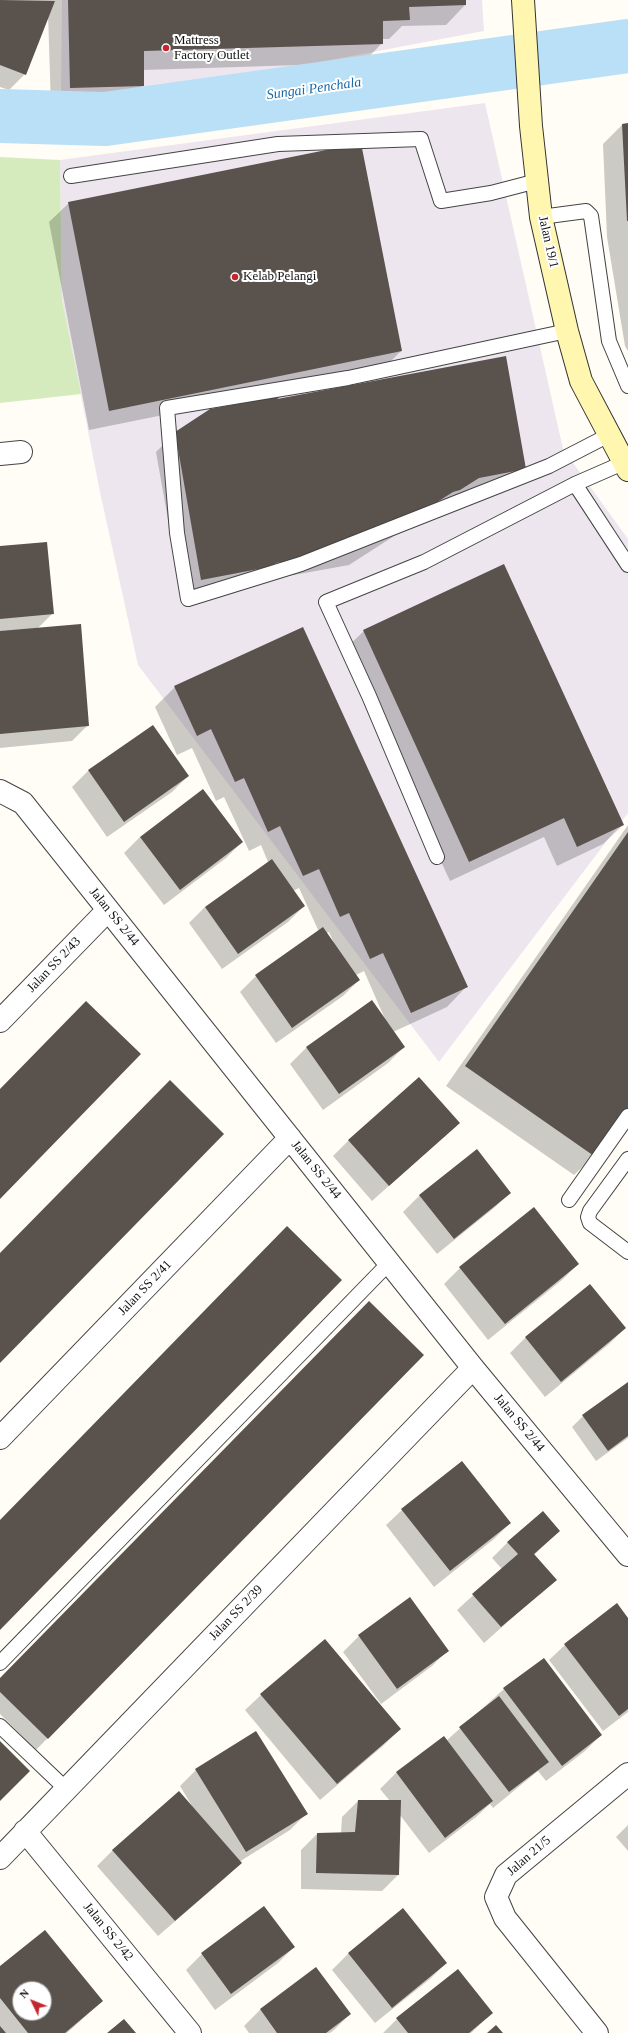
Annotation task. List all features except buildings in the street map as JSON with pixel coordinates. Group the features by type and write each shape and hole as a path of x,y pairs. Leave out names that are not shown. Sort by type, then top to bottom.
{"main road":[{"name":"Jalan 19/1","path":"523,0 531,126 541,217 567,331 581,381 625,467"}],"street":[{"name":"Jalan SS 2/44","path":"0,791 23,803 473,1368 628,1555"},
{"name":"Jalan SS 2/43","path":"0,1021 108,910"},
{"name":"Jalan SS 2/41","path":"0,1438 290,1138"},
{"name":"Jalan SS 2/39","path":"0,1858 473,1368"},
{"name":"Jalan 21/5","path":"597,2033 505,1918 496,1897 506,1875 628,1774"},
{"name":"Jalan SS 2/42","path":"26,1831 190,2033"}],"lane":[{"path":"71,176 278,144 421,139 441,200 491,193 537,181"},
{"path":"541,217 586,211 591,216 609,341 628,386"},
{"path":"567,331 348,378 167,408 177,533 188,599 301,564 549,466 608,436"},
{"path":"437,857 369,696 326,602 424,562 575,484 625,467"},
{"path":"575,484 628,565"},
{"path":"569,1200 628,1116"},
{"path":"625,1169 590,1211 588,1217 590,1223 628,1252"},
{"path":"0,1663 389,1263"},
{"path":"0,1726 66,1790"}],"shaded area":[{"name":"Mattress Factory Outlet","path":"62,0 482,0 484,31 145,95 61,93"},
{"path":"485,103 563,449 628,539 628,813 439,1062 138,665 100,492 62,299 60,160"}],"green space":[{"path":"0,157 60,160 62,299 81,394 0,403"}],"waterway":[{"name":"Sungai Penchala","path":"0,116 105,119 628,46"}],"place":[{"name":"Mattress Factory Outlet","path":"166,48"},
{"name":"Kelab Pelangi","path":"235,277"}]}
